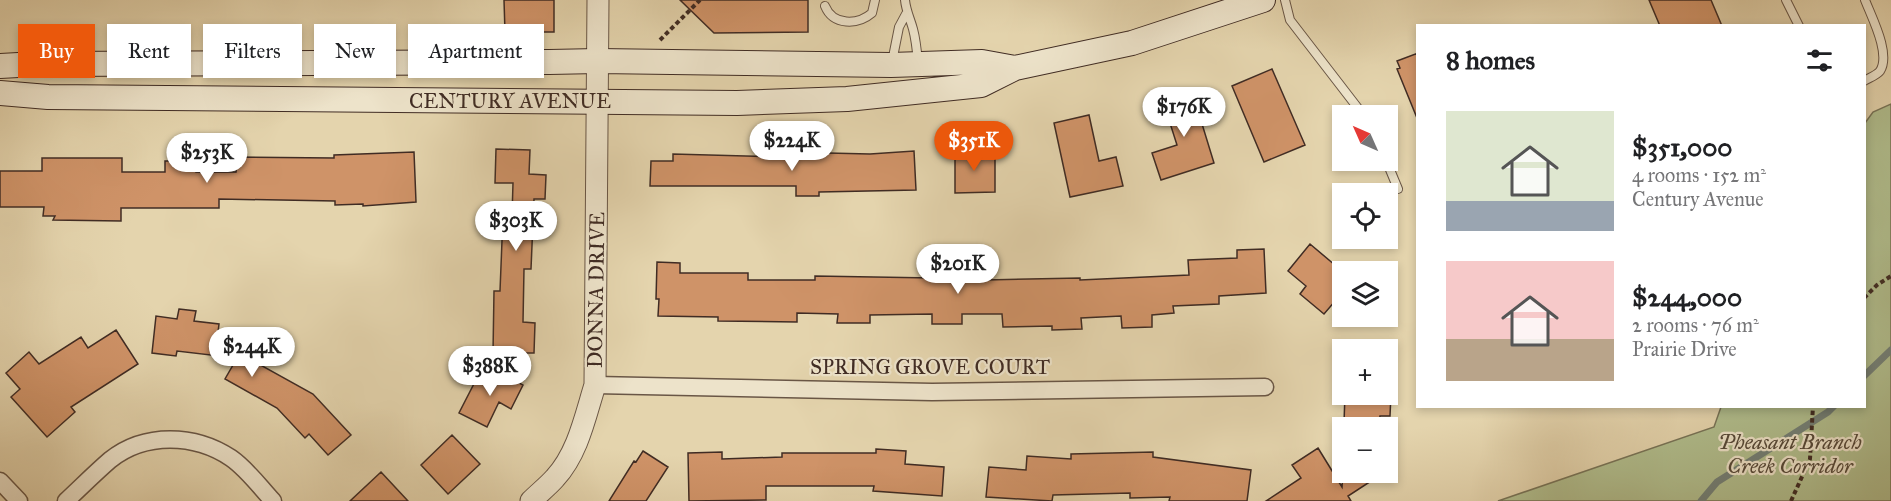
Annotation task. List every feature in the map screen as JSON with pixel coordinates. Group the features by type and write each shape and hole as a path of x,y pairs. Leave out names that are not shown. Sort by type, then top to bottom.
{"main road":[{"name":"CENTURY AVENUE","path":"0,93 48,97 737,103 858,98 981,85 1015,68 1132,43 1263,0"},
{"name":"CENTURY AVENUE","path":"0,66 598,61 891,64 982,62 1015,68"}],"street":[{"name":"DONNA DRIVE","path":"531,501 556,476 570,456 595,385 598,0"},
{"name":"SPRING GROVE COURT","path":"595,385 932,392 1265,387"},
{"path":"66,501 111,459 125,451 160,440 181,439 214,448 233,459 273,501"},
{"path":"0,481 19,501"}],"lane":[{"path":"825,6 827,12 834,18 847,22 858,21 872,13 875,0"},
{"path":"905,0 906,14 912,25 917,46 918,64"},
{"path":"1285,0 1290,20 1356,105"},
{"path":"1786,0 1798,24"},
{"path":"1865,0 1884,49 1885,60 1879,72 1866,80"},
{"path":"891,64 899,27 906,14"}],"path":[{"path":"657,44 700,0"},
{"path":"1866,296 1891,276"},
{"path":"1791,501 1809,459 1813,408"}],"green space":[{"name":"Pheasant Branch Creek Corridor","path":"1891,104 1891,501 1498,501 1714,427 1721,408 1866,408 1866,122 1873,112"}],"building":[{"path":"504,0 554,0 554,32 544,32 544,24 505,24"},
{"path":"680,0 808,0 808,32 714,33"},
{"path":"1649,0 1711,0 1721,24 1659,24"},
{"path":"1416,54 1416,116 1397,69 1400,68 1397,61"},
{"path":"1272,69 1305,145 1264,162 1232,86"},
{"path":"1191,88 1214,163 1161,180 1152,153 1177,145 1162,98"},
{"path":"1089,115 1099,161 1116,157 1123,186 1070,197 1054,123"},
{"path":"955,147 979,147 979,159 995,159 995,192 955,193"},
{"path":"496,149 530,150 529,174 546,175 545,199 534,199 531,269 524,269 523,322 535,323 534,353 493,353 494,291 500,291 503,216 512,216 513,183 495,183"},
{"path":"914,151 916,190 819,192 819,196 796,196 796,186 650,186 651,161 673,161 673,154 785,157 785,152 870,154"},
{"path":"414,152 416,202 363,206 363,204 335,205 335,201 219,199 219,208 121,208 121,221 53,220 55,216 43,216 44,207 0,207 0,171 42,171 42,158 122,158 122,172 165,172 165,161 196,161 196,172 236,172 237,157 334,158 334,155"},
{"path":"1310,244 1332,263 1332,305 1324,314 1300,294 1306,286 1288,271"},
{"path":"1264,249 1266,293 1219,296 1219,304 1173,306 1174,313 1152,315 1152,327 1122,328 1121,316 1081,318 1082,329 1052,330 1052,326 1003,327 1002,314 962,314 962,324 932,324 932,314 870,315 870,323 837,323 838,314 797,313 797,322 718,321 718,317 658,316 659,299 656,299 657,262 680,263 680,273 748,273 748,280 815,280 815,276 933,278 933,267 963,268 963,278 985,278 985,280 1080,278 1080,280 1189,275 1188,260 1237,258 1237,250"},
{"path":"179,309 196,311 194,321 219,324 217,341 313,394 351,435 328,455 309,434 305,438 277,408 225,379 237,358 177,351 176,356 152,353 156,316 177,319"},
{"path":"116,330 138,364 71,407 75,412 47,437 11,397 20,389 6,373 29,352 39,364 81,337 88,348"},
{"path":"493,369 523,385 511,409 499,402 487,427 459,413 479,374 492,381"},
{"path":"1345,405 1390,405 1390,416 1344,417"},
{"path":"452,435 480,464 448,494 421,465"},
{"path":"1318,448 1332,471 1332,483 1340,483 1342,487 1342,483 1368,483 1348,496 1351,501 1266,501 1301,478 1292,465"},
{"path":"876,449 906,451 905,464 944,467 942,496 873,491 874,486 766,486 766,500 689,501 688,453 722,452 722,459 782,457 782,453 876,453"},
{"path":"643,451 668,467 646,501 609,501 634,461 636,462"},
{"path":"1153,452 1153,457 1251,470 1247,501 1169,501 1170,497 1130,498 1130,493 1053,495 1052,501 986,497 989,467 1026,470 1027,456 1071,459 1071,454"},
{"path":"381,472 408,501 350,501"}],"waterway":[{"path":"1866,374 1891,350"},
{"path":"1701,501 1717,482 1832,408"}]}
